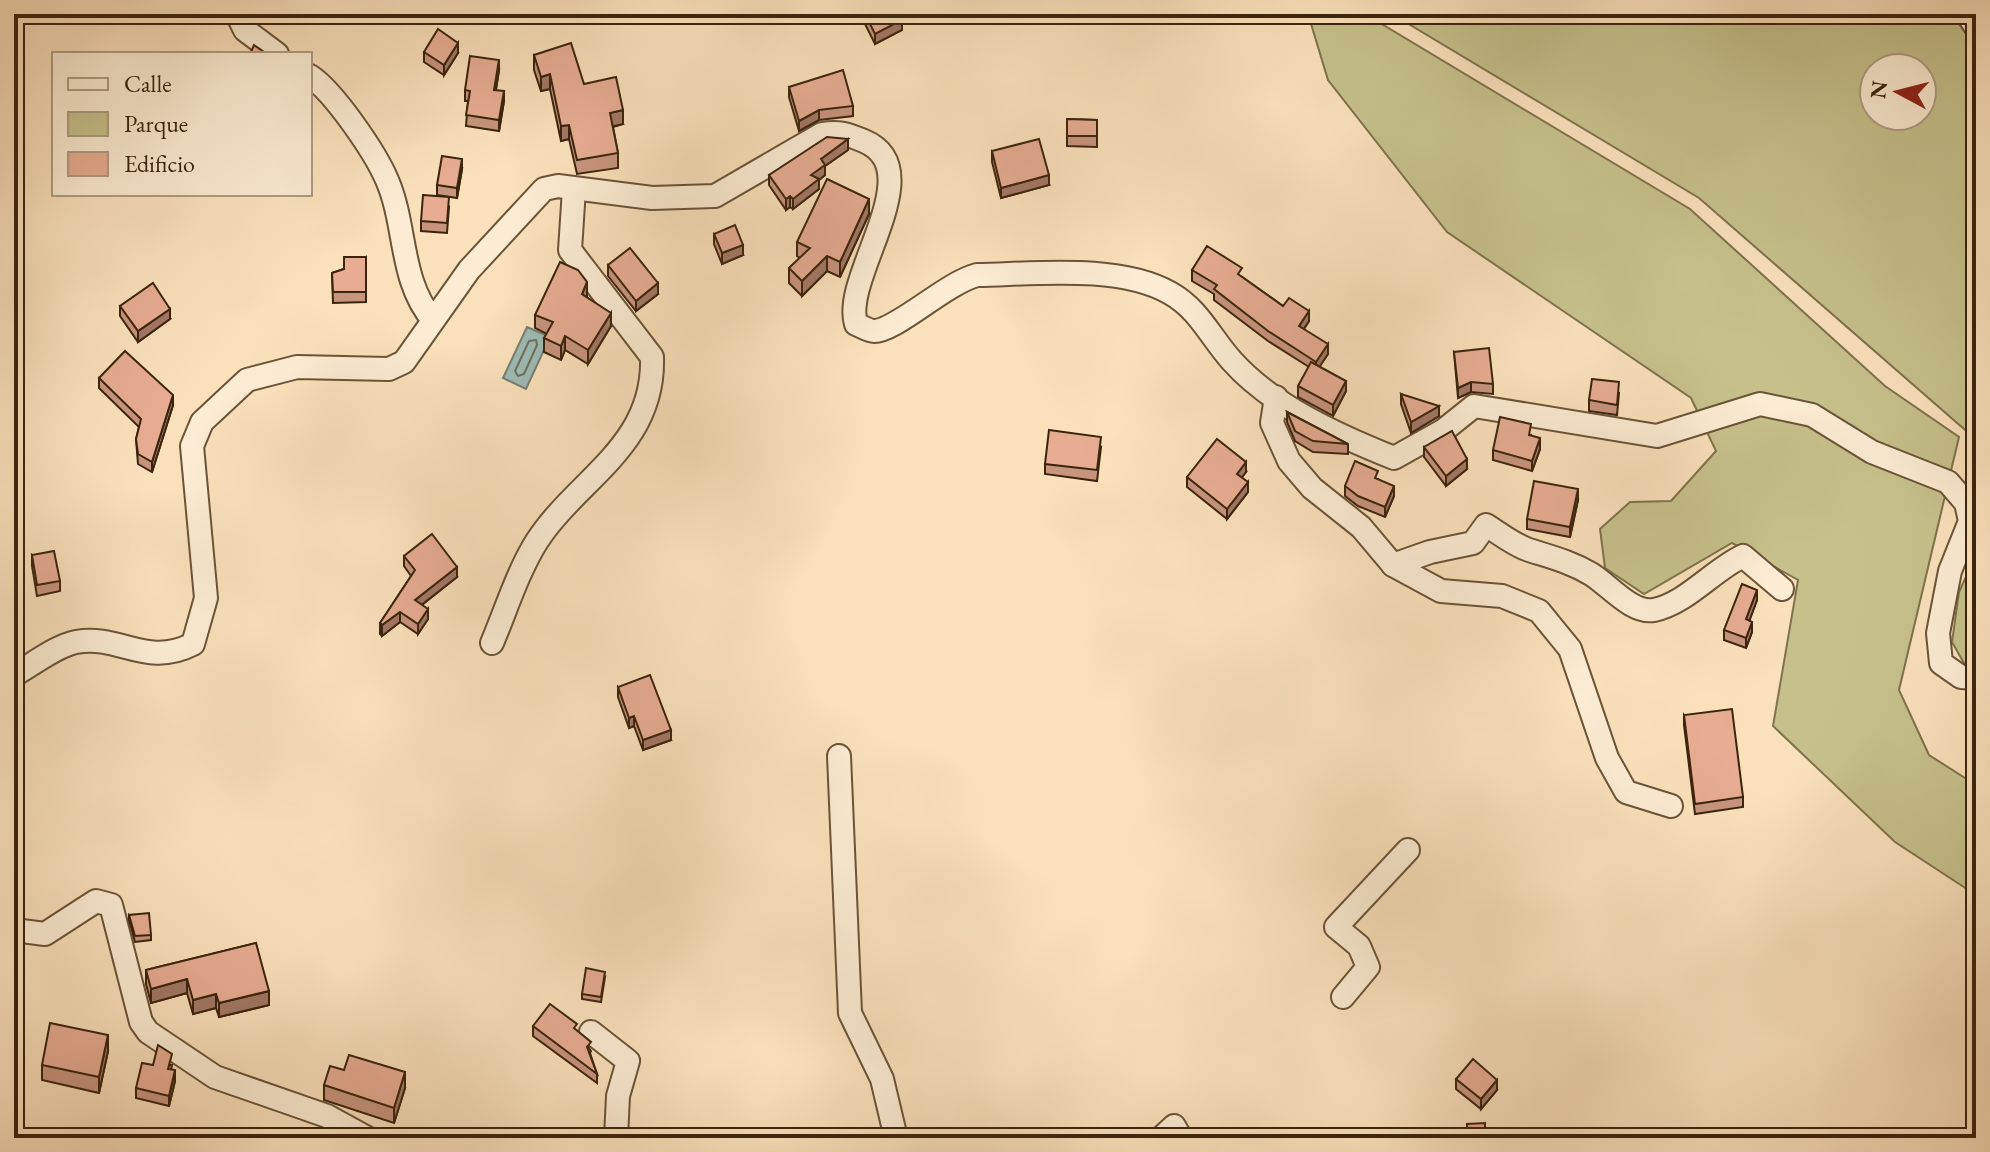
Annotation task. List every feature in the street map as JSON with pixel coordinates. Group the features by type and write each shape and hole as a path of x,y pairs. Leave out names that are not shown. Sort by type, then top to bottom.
{"street":[{"path":"237,14 245,30 274,52"},
{"path":"1967,14 1976,27"},
{"path":"312,77 327,88 387,180 408,269 420,305 433,320"},
{"path":"14,675 74,642 100,642 163,655 193,644 206,598 192,446 202,422 247,380 297,367 389,369 404,362 469,270 544,189 558,186 652,198 715,196 822,134 840,131 871,144 889,166 890,190 854,303 856,324 875,331 894,324 958,280 977,275 1120,276 1171,293 1194,312 1232,362 1276,397 1348,440 1394,458 1444,430 1474,406 1657,436 1760,404 1812,415 1872,452 1948,482 1966,503 1970,521 1950,571 1938,633 1941,663 1961,677 1976,678"},
{"path":"492,643 538,539 623,448 650,390 652,357 570,250 574,189"},
{"path":"1276,397 1272,423 1289,461 1312,488 1361,527 1393,565 1441,591 1502,596 1539,611 1570,649 1607,758 1626,792 1671,806"},
{"path":"1393,565 1430,552 1473,543 1486,525 1525,549 1566,560 1590,573 1635,607 1652,610 1671,602 1743,556 1782,589"},
{"path":"839,756 850,1013 882,1079 896,1138"},
{"path":"1343,997 1368,967 1359,946 1336,927 1408,850"},
{"path":"14,930 45,934 96,901 111,905 141,1022 148,1032 215,1077 327,1116 367,1138"},
{"path":"591,1032 628,1061 618,1096 616,1138"},
{"path":"1161,1138 1174,1126 1181,1138"}],"green space":[{"path":"1308,14 1365,14 1690,209 1885,386 1959,437 1899,690 1929,755 1976,785 1976,895 1895,842 1773,726 1798,580 1732,543 1644,594 1605,568 1600,529 1630,502 1671,501 1716,451 1691,398 1447,232 1328,80"},
{"path":"1392,14 1976,14 1976,502 1969,473 1972,436 1699,198"},
{"path":"1976,555 1976,665 1965,665 1952,642 1959,592"}],"water":[{"path":"527,327 550,337 526,389 503,378"}],"building":[{"path":"865,14 899,14 902,20 875,34"},
{"path":"438,29 458,43 444,65 424,52"},
{"path":"571,43 584,84 616,77 623,110 610,113 618,153 577,160 569,125 561,126 550,74 541,77 534,55"},
{"path":"254,45 264,52 251,52"},
{"path":"470,56 499,60 494,90 504,91 499,120 466,115 470,91 465,90"},
{"path":"843,70 853,106 819,110 799,121 789,87"},
{"path":"1067,119 1097,120 1097,136 1067,136"},
{"path":"827,137 848,139 821,159 825,165 811,175 819,179 793,199 790,196 786,199 769,175"},
{"path":"1039,139 1049,175 1001,188 992,151"},
{"path":"442,156 462,159 457,188 437,185"},
{"path":"827,179 869,199 840,262 827,256 802,281 789,268 810,248 797,242"},
{"path":"423,195 449,197 447,223 421,221"},
{"path":"735,225 743,245 722,253 714,234"},
{"path":"1207,246 1242,268 1238,274 1283,306 1289,298 1309,311 1299,326 1328,344 1316,362 1268,331 1214,289 1217,285 1192,270"},
{"path":"630,248 658,283 636,301 608,265"},
{"path":"344,257 366,257 366,292 333,292 332,273 344,269"},
{"path":"560,262 578,270 587,282 582,294 611,313 588,350 565,336 561,346 544,338 553,322 535,315"},
{"path":"153,283 170,309 138,331 120,306"},
{"path":"1489,348 1493,384 1471,382 1458,388 1454,352"},
{"path":"125,351 173,395 152,462 138,454 136,439 141,419 99,378"},
{"path":"1311,362 1346,381 1333,405 1298,386"},
{"path":"1592,379 1619,382 1617,405 1589,400"},
{"path":"1401,394 1439,406 1411,422"},
{"path":"1287,412 1348,444 1313,441 1295,431"},
{"path":"1500,417 1531,424 1529,435 1540,438 1532,461 1493,450"},
{"path":"1049,430 1101,437 1097,470 1045,464"},
{"path":"1452,431 1467,459 1446,476 1424,447"},
{"path":"1217,439 1246,462 1237,474 1248,482 1227,509 1187,477"},
{"path":"1355,461 1378,471 1375,478 1394,486 1385,507 1358,496 1345,486"},
{"path":"1534,481 1578,489 1570,527 1527,519"},
{"path":"432,534 457,567 415,600 428,609 418,624 400,612 382,625 380,623 415,570 404,556"},
{"path":"54,551 60,581 37,585 32,555"},
{"path":"1742,584 1757,590 1746,619 1752,622 1746,638 1724,630"},
{"path":"650,675 671,730 643,740 634,716 629,718 618,687"},
{"path":"1732,709 1743,797 1695,804 1684,715"},
{"path":"149,913 151,935 135,936 129,915"},
{"path":"256,943 269,991 219,1003 216,994 193,1000 187,979 151,989 146,970"},
{"path":"586,968 605,972 601,997 582,994"},
{"path":"14,993 20,1003 14,1010"},
{"path":"550,1004 577,1024 574,1028 591,1042 587,1047 597,1074 533,1026"},
{"path":"50,1023 108,1035 99,1077 42,1065"},
{"path":"158,1045 172,1054 168,1069 175,1070 169,1096 136,1088 142,1063 153,1065"},
{"path":"349,1055 405,1072 394,1108 324,1085 330,1066 344,1070"},
{"path":"1473,1059 1497,1080 1481,1099 1456,1079"},
{"path":"1485,1123 1485,1138 1467,1138 1467,1124"}]}
